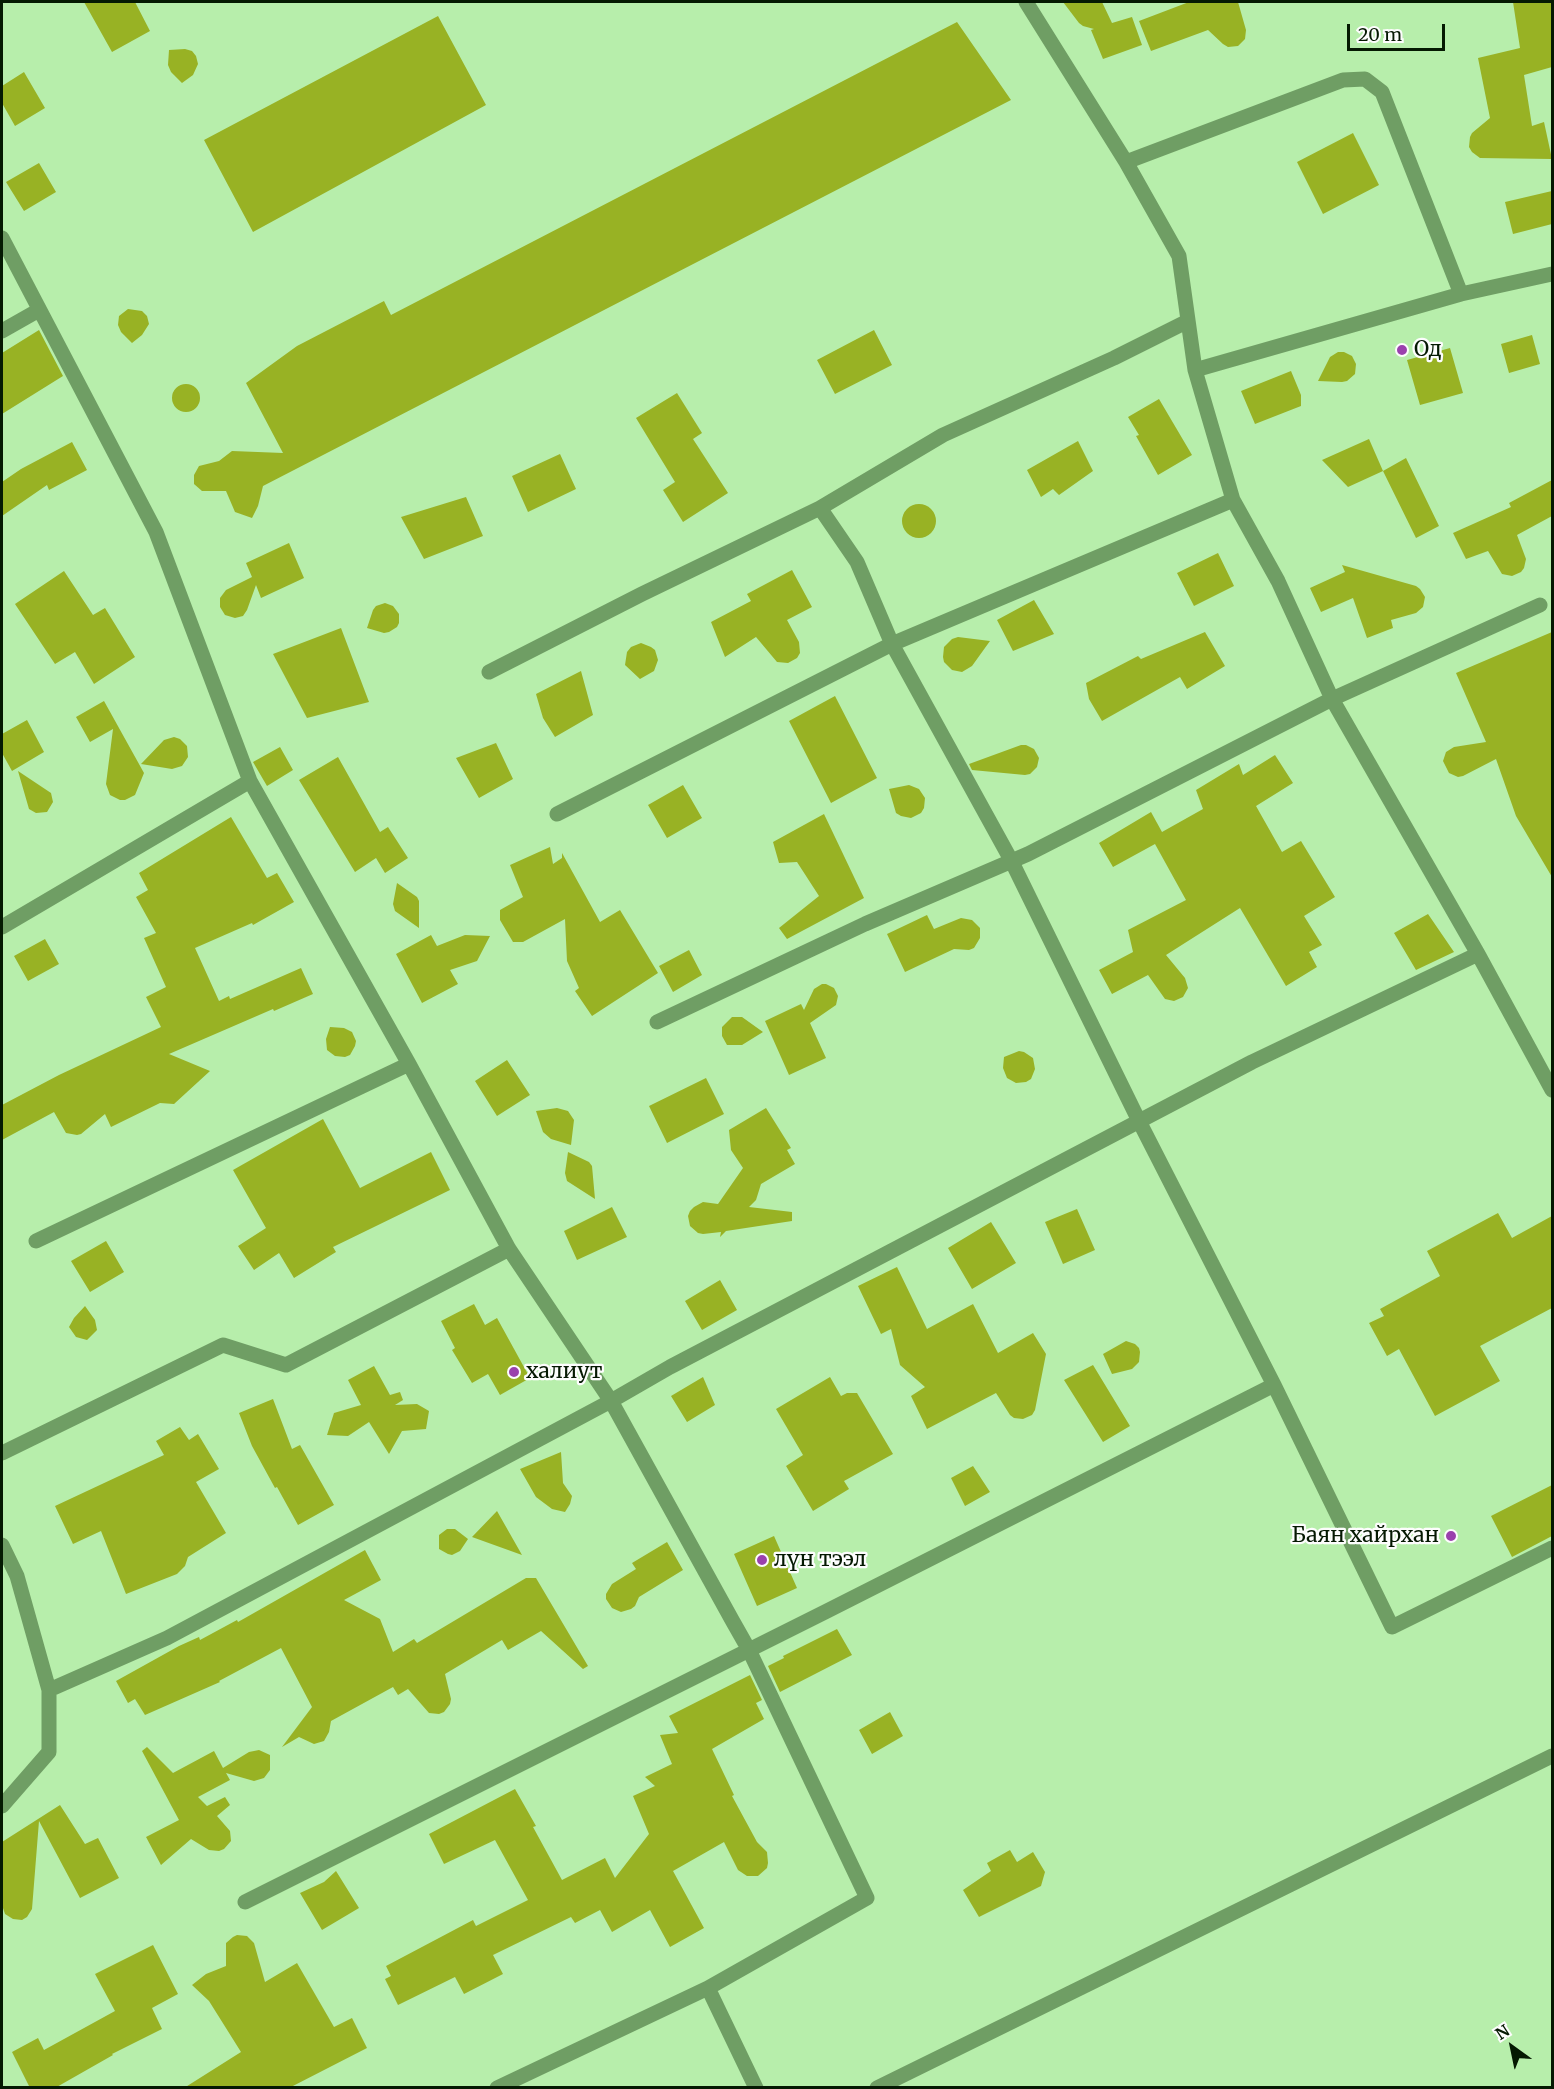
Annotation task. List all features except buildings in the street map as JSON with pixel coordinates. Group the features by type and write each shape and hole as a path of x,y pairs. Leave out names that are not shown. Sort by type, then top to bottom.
{"street":[{"path":"1026,2 1126,162 1179,256 1195,369 1233,500 1278,580 1332,699 1478,954 1552,1090"},
{"path":"1126,162 1343,80 1365,79 1382,92 1461,294"},
{"path":"2,238 156,532 250,781 409,1064 509,1249 611,1401 749,1650 867,1898 708,1988 497,2088"},
{"path":"1195,369 1461,294 1552,274"},
{"path":"2,331 39,310"},
{"path":"489,672 642,594 820,508 944,435 1114,358 1188,321"},
{"path":"557,814 892,644 1233,500"},
{"path":"820,508 857,562 892,644 1011,860 1139,1121 1274,1385 1392,1627 1552,1548"},
{"path":"657,1022 865,924 1028,854 1332,699 1540,605"},
{"path":"2,927 250,781"},
{"path":"49,1690 166,1638 681,1362 1252,1062 1478,954"},
{"path":"36,1241 409,1064"},
{"path":"2,1453 223,1345 286,1365 509,1249"},
{"path":"245,1902 1274,1385"},
{"path":"2,1545 17,1576 49,1690 49,1752 2,1806"},
{"path":"877,2088 1552,1756"},
{"path":"708,1988 756,2088"}],"place":[{"name":"Од","path":"1402,350"},
{"name":"халиут","path":"514,1372"},
{"name":"Баян хайрхан","path":"1451,1536"},
{"name":"лүн тээл","path":"762,1560"}]}
